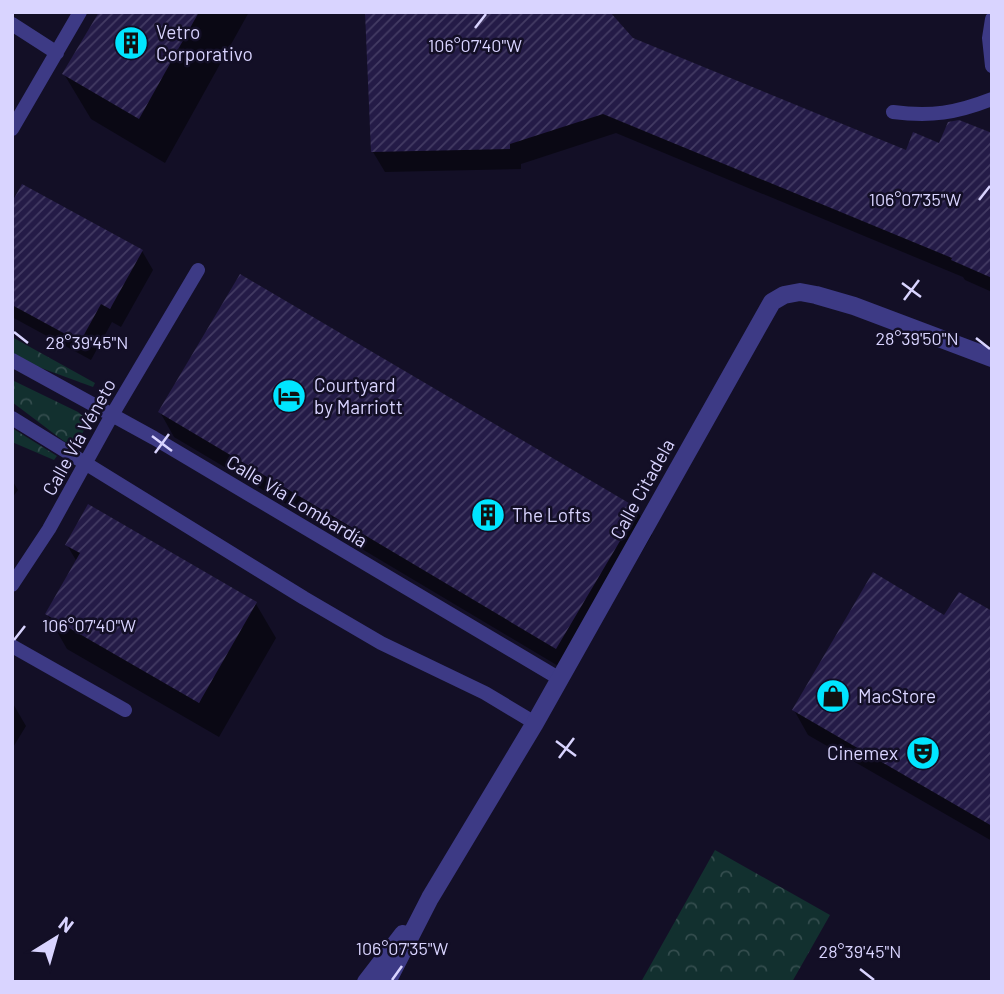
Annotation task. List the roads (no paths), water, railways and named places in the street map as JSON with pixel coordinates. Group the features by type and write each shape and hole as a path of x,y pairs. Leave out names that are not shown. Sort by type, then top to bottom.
{"street":[{"name":"Calle Citadela","path":"387,982 430,898 535,723 772,302 784,295 800,292 816,295 854,306 992,358"},
{"name":"Calle Citadela","path":"366,982 430,898"}],"lane":[{"path":"12,129 80,12"},
{"path":"992,19 989,38 992,66"},
{"path":"12,24 57,53"},
{"path":"893,112 921,116 968,108 992,99"},
{"name":"Calle Vía Véneto","path":"12,585 26,567 198,270"},
{"name":"Calle Vía Lombardía","path":"12,360 112,415 559,679"},
{"path":"12,418 315,605 381,643 485,693 535,723"},
{"path":"12,646 125,710"}],"place":[{"name":"Vetro Corporativo","path":"131,43"},
{"name":"Courtyard by Marriott","path":"289,396"},
{"name":"The Lofts","path":"488,515"},
{"name":"MacStore","path":"833,696"},
{"name":"Cinemex","path":"923,753"}]}
